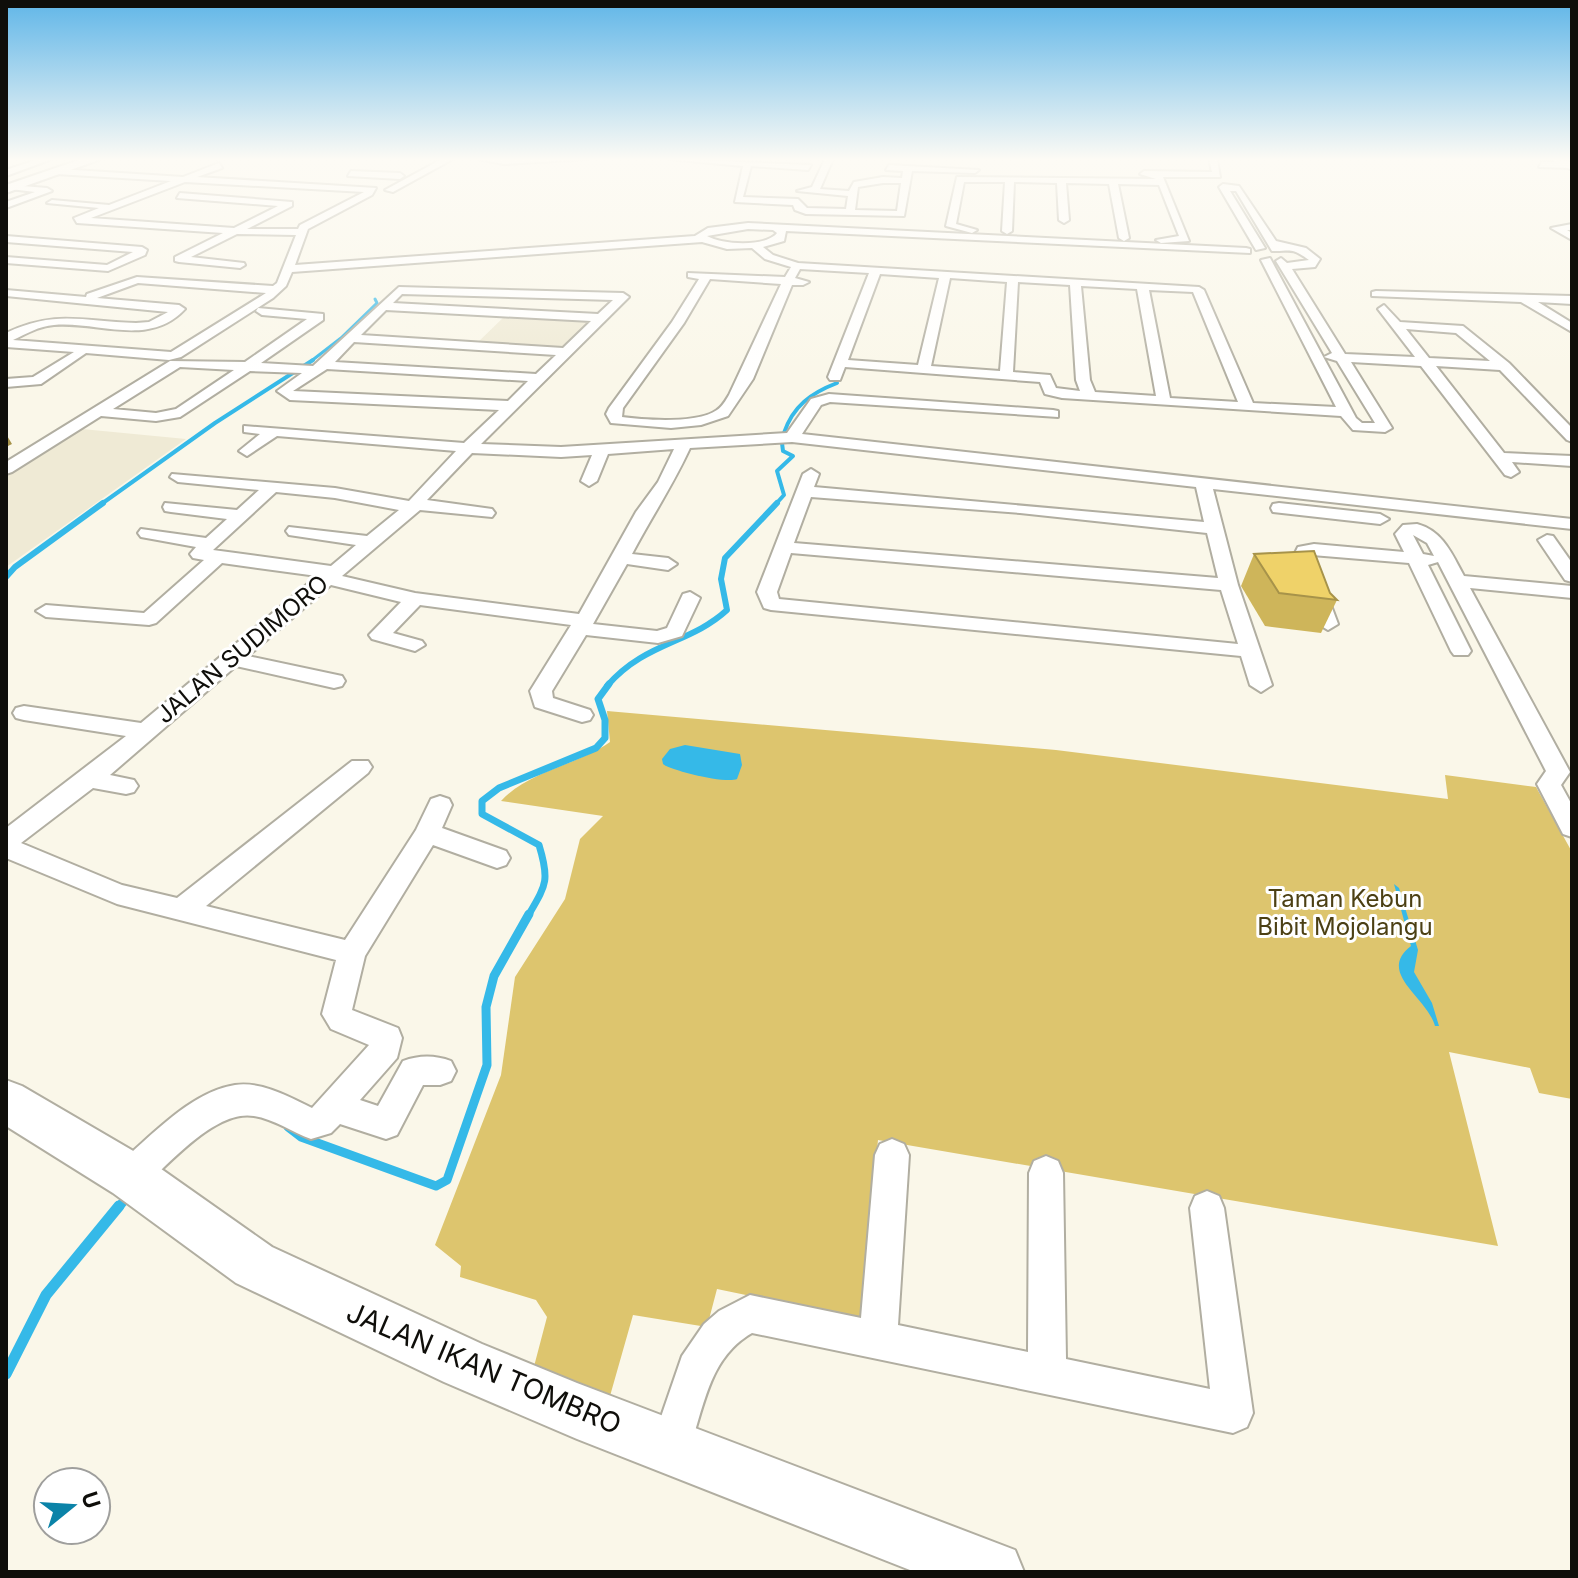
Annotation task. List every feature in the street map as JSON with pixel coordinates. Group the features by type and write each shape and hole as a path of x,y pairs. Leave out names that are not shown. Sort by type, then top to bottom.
{"street":[{"path":"95,235 101,233"},
{"path":"228,233 179,259 240,265"},
{"path":"6,469 38,443 262,311 291,287 300,233"},
{"path":"6,456 100,412 256,306 276,290 312,233"},
{"path":"294,265 717,233"},
{"path":"702,236 716,243 758,244 780,233 1058,240 1279,255"},
{"path":"1016,233 1058,240"},
{"path":"1123,233 1124,238"},
{"path":"1072,241 1185,239 1182,233"},
{"path":"1250,233 1348,416 1358,427 1385,427 1265,233"},
{"path":"6,239 143,252 108,268 6,260"},
{"path":"758,244 769,257 797,266 1198,290 1247,407"},
{"path":"201,247 226,250 228,253 216,263"},
{"path":"797,266 787,281 756,357 723,413 696,421 637,423 616,420 613,414 616,408 678,323 699,276 787,281 814,282"},
{"path":"876,270 862,284 837,370 923,370 1083,380"},
{"path":"923,370 945,274"},
{"path":"1006,375 1013,278"},
{"path":"85,298 137,280 276,290"},
{"path":"1075,281 1083,380 1089,396"},
{"path":"1387,281 1509,287 1572,328"},
{"path":"1142,285 1164,402"},
{"name":"JALAN SUDIMORO","path":"6,844 89,779 414,506 430,485 623,297 403,289 396,291 383,306"},
{"path":"6,293 179,309 164,321 145,326 55,320 6,343"},
{"path":"1376,294 1572,300"},
{"path":"6,307 31,295"},
{"path":"513,406 285,393 289,386 316,368 383,306 603,318"},
{"path":"1384,309 1511,472"},
{"path":"100,412 156,417 174,415 258,365 319,317 262,311"},
{"path":"372,318 488,324"},
{"path":"1395,325 1457,328 1504,366 1572,437"},
{"path":"350,338 567,352"},
{"path":"6,343 80,354 176,359"},
{"path":"38,348 291,368 540,378"},
{"path":"1315,352 1504,366"},
{"path":"6,383 36,381 80,354"},
{"path":"1045,378 1048,388 1055,393 1284,410 1306,416 1348,416"},
{"path":"792,437 816,402 829,398 1053,414"},
{"path":"1548,411 1572,414"},
{"path":"249,429 470,448 591,452 792,437 1572,524"},
{"path":"247,451 273,432"},
{"path":"582,715 550,705 541,696 645,512 666,483 684,444"},
{"path":"589,481 591,452"},
{"path":"1498,457 1572,461"},
{"path":"178,477 486,513"},
{"path":"1213,528 807,482 766,598 777,606 1250,651"},
{"path":"1203,482 1229,585 1261,685"},
{"path":"46,611 149,619 214,550 239,515 273,486"},
{"path":"1402,505 1413,525"},
{"path":"171,507 239,515"},
{"path":"1279,508 1413,525 1434,538 1558,772 1549,784 1572,828"},
{"path":"1413,525 1404,534 1461,651"},
{"path":"295,531 365,546 389,555"},
{"path":"147,533 329,575 415,599 658,637 670,636 675,632 690,598"},
{"path":"1547,540 1569,568"},
{"path":"783,547 1229,585"},
{"path":"1328,624 1302,557 1304,551 1314,549 1416,559 1452,571 1572,592"},
{"path":"621,558 668,564"},
{"path":"415,599 379,635 415,645"},
{"path":"231,659 334,681"},
{"path":"24,713 145,731"},
{"path":"182,910 360,767"},
{"path":"89,779 126,786"},
{"path":"130,1176 206,1113 232,1100 249,1100 292,1113 314,1124 325,1119 389,1042 386,1037 342,1020 337,1014 352,953 427,833 440,805"},
{"path":"427,833 497,858"},
{"path":"6,844 126,896 352,953"},
{"path":"335,1107 386,1124 414,1071 440,1071"},
{"name":"JALAN IKAN TOMBRO","path":"6,1101 130,1176 254,1265 463,1363 993,1572"},
{"path":"878,1342 892,1155"},
{"path":"1046,1173 1047,1374"},
{"path":"671,1446 693,1372 708,1348 741,1318 750,1314 1233,1413 1207,1208"}],"shaded area":[{"path":"507,314 592,319 563,348 477,343"},
{"path":"82,429 186,439 6,567 6,477"}],"green space":[{"name":"Taman Kebun Bibit Mojolangu","path":"607,711 1056,750 1448,799 1445,775 1536,787 1572,852 1572,1099 1539,1093 1530,1068 1449,1052 1498,1246 878,1140 860,1319 717,1289 707,1327 633,1315 608,1403 532,1374 547,1317 536,1300 460,1277 461,1266 435,1245 501,1075 515,977 565,899 580,839 603,816 501,801 525,782 610,742"}],"water":[{"path":"685,745 740,754 742,765 737,779 699,776 663,764 662,759 670,749"},
{"path":"1394,884 1399,888 1418,950 1414,972 1432,1003 1439,1026 1435,1026 1401,976 1399,966 1402,956 1411,946"}],"building":[{"path":"1314,551 1330,593 1337,600 1279,593 1254,554"}],"waterway":[{"path":"311,362 341,338 377,303 375,299"},
{"path":"100,505 215,423 311,362"},
{"path":"784,433 792,415 804,402 837,383"},
{"path":"775,505 784,495 777,471 793,456 783,451 782,443"},
{"path":"6,577 15,567 103,503"},
{"path":"609,684 637,660 698,630 727,610 721,579 725,558 777,503"},
{"path":"528,916 544,882 539,845 482,814 482,801 499,788 596,748 605,738 605,720 598,699 609,684"},
{"path":"288,1127 301,1137 436,1186 447,1180 487,1065 486,1007 494,976 529,914"},
{"path":"118,1208 128,1196"},
{"path":"6,1374 46,1295 119,1206"}]}
